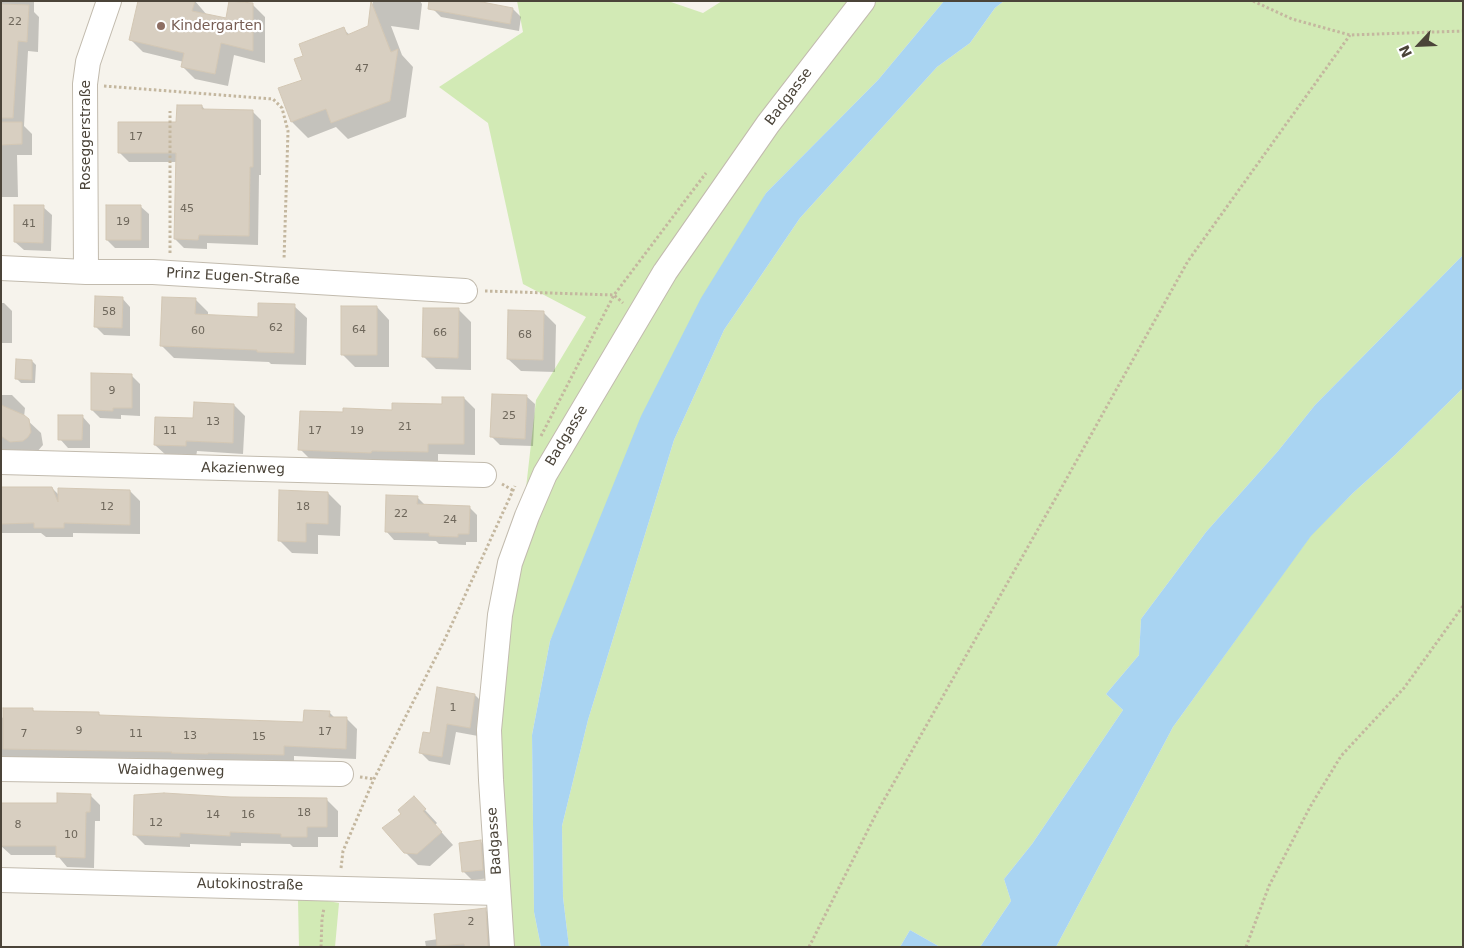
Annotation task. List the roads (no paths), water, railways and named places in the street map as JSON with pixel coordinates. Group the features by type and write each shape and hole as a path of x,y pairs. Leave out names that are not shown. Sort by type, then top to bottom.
{"street":[{"name":"Roseggerstraße","path":"86,272 85,84 88,62 109,1"},
{"name":"Badgasse","path":"502,947 489,730 500,615 510,563 527,516 545,474 665,272 768,124 862,1"},
{"name":"Prinz Eugen-Straße","path":"1,268 170,273 465,291"},
{"name":"Akazienweg","path":"1,462 484,475"},
{"name":"Waidhagenweg","path":"1,769 341,774"},
{"name":"Autokinostraße","path":"1,880 333,887 498,893"}],"water":[{"path":"944,1 1004,1 995,8 970,43 937,67 800,218 724,330 674,440 588,720 562,826 563,897 569,947 541,947 534,912 532,735 550,641 641,416 701,298 766,193 878,80"},
{"path":"1463,255 1463,388 1395,455 1353,493 1311,536 1173,727 1056,947 980,947 1011,901 1004,879 1032,844 1123,710 1106,694 1139,655 1141,619 1206,532 1278,451 1315,405"},
{"path":"910,930 940,947 900,947"}],"place":[{"name":"Kindergarten","path":"161,26"}]}
